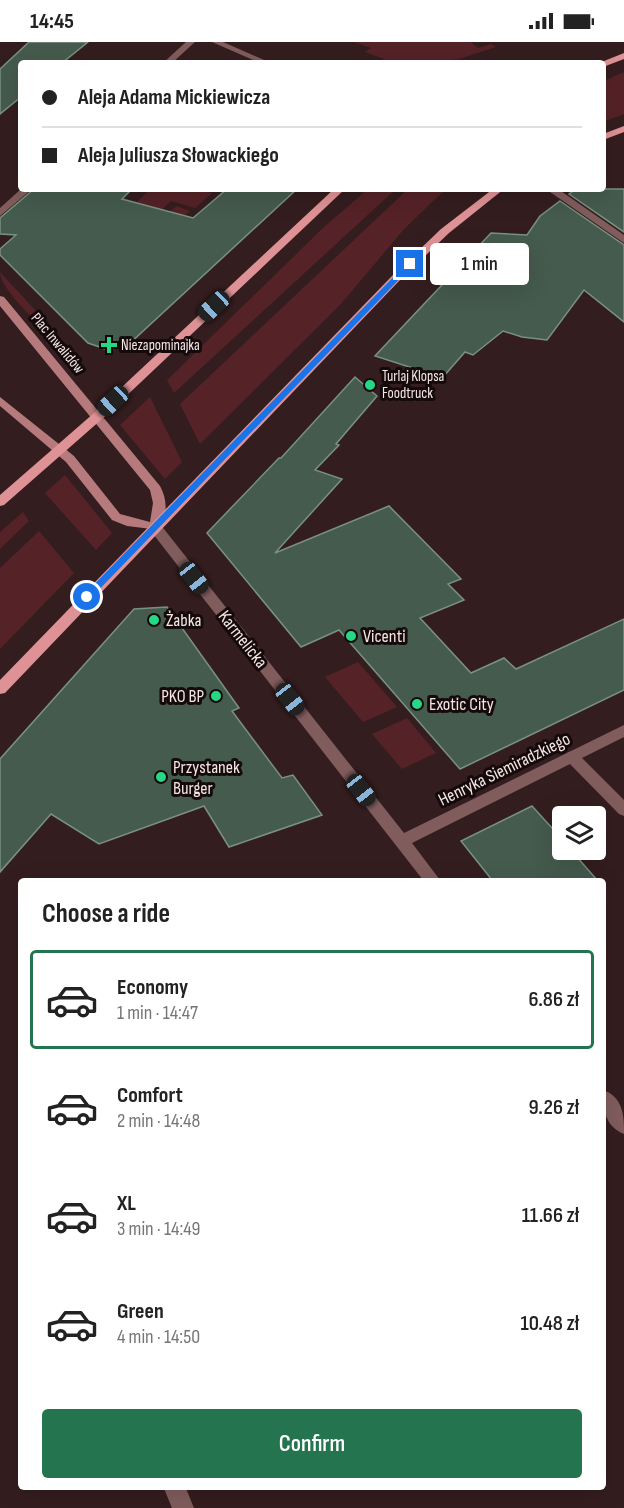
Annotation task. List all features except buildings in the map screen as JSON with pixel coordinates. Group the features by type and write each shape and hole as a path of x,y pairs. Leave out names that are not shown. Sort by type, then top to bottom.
{"main road":[{"path":"606,63 624,56"},
{"path":"606,136 624,129"},
{"path":"0,502 98,416 337,192"},
{"path":"477,204 481,192"},
{"path":"0,689 396,278 445,231 495,192"}],"street":[{"path":"171,60 191,42"},
{"path":"216,42 260,60"},
{"path":"0,213 24,192"},
{"path":"556,192 624,240"},
{"name":"Plac Inwalidów","path":"0,299 156,489 159,501 155,527"},
{"path":"0,400 75,465 116,517 126,522 155,527"},
{"name":"Karmelicka","path":"155,527 430,878"},
{"name":"Henryka Siemiradzkiego","path":"401,841 624,731"},
{"path":"572,757 624,810"},
{"path":"606,1102 624,1125"},
{"path":"176,1490 183,1508"}],"shaded area":[{"path":"354,42 471,42 478,48 491,44 496,47 456,60 382,60 384,59 365,52 371,48"},
{"path":"624,72 624,114 606,121 606,80"},
{"path":"147,192 212,193 195,208 171,201 158,213 165,215 177,206 190,211 175,225 117,229 141,204 137,202"},
{"path":"365,192 393,192 174,393 167,380 325,226"},
{"path":"405,192 443,192 405,228 341,304 200,444 180,404"},
{"path":"0,272 61,338 55,340 22,307 7,288"},
{"path":"150,397 182,462 165,479 120,425"},
{"path":"65,475 112,533 96,550 45,493"},
{"path":"23,512 29,521 0,549 0,532"},
{"path":"39,531 74,573 0,649 0,568"},
{"path":"358,662 397,707 363,722 325,677"},
{"path":"407,718 436,753 402,769 372,734"}],"place":[{"name":"Niezapominajka","path":"109,345"},
{"name":"Turlaj Klopsa Foodtruck","path":"370,385"},
{"name":"Żabka","path":"154,620"},
{"name":"Vicenti","path":"351,636"},
{"name":"PKO BP","path":"216,696"},
{"name":"Exotic City","path":"417,704"},
{"name":"Przystanek Burger","path":"161,777"}],"route":[{"path":"87,597 410,264"}]}
